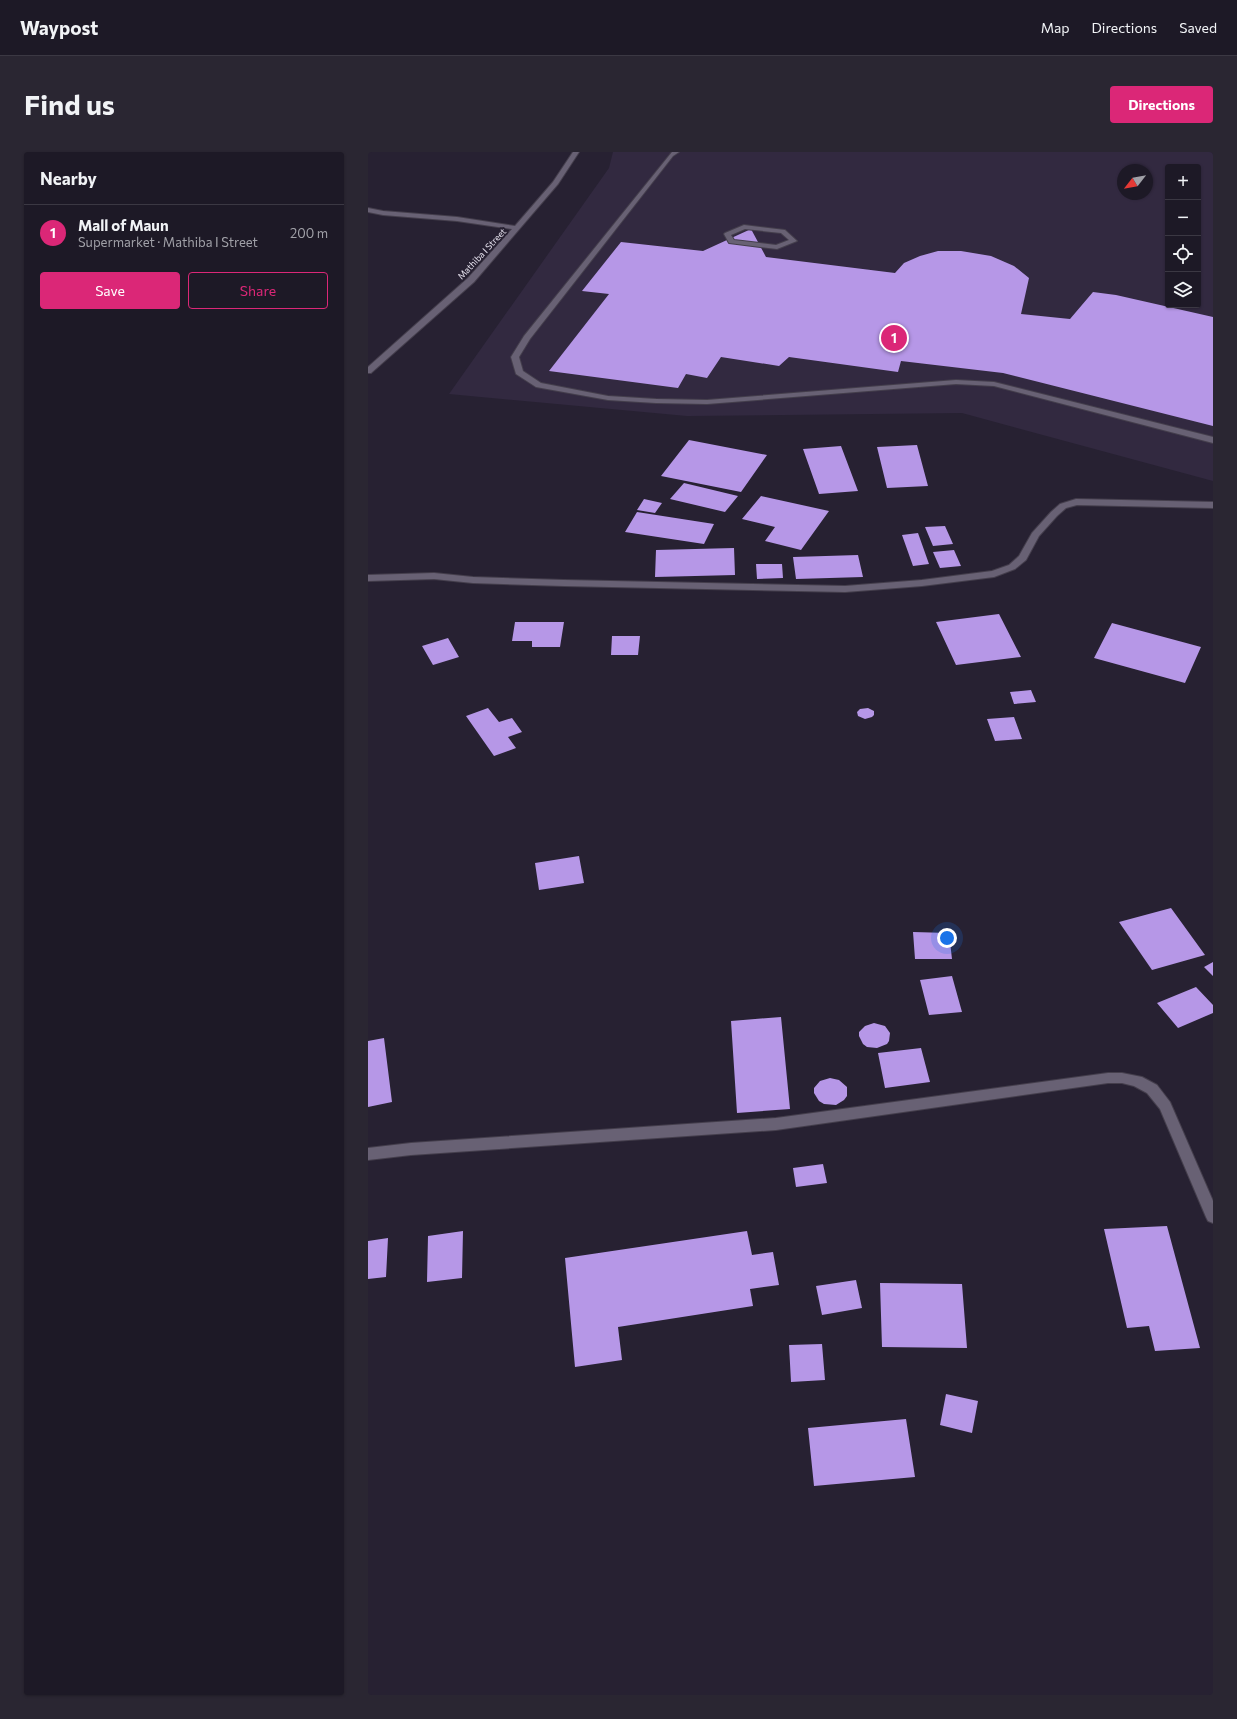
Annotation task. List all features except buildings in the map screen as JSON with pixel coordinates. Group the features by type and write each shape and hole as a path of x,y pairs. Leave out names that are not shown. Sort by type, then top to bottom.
{"street":[{"name":"Mathiba I Street","path":"368,371 471,280 556,183 576,152"},
{"path":"676,152 671,155 527,338 515,357 519,372 539,385 608,398 707,402 956,382 994,384 1213,440"},
{"path":"368,210 382,213 457,219 518,228"},
{"path":"744,227 767,229 783,231 794,241 777,247 731,242 727,234 744,227"},
{"path":"368,578 434,576 473,580 564,583 845,589 994,574 1012,567 1023,558 1035,535 1054,514 1063,506 1076,502 1213,505"},
{"path":"368,1154 411,1149 776,1124 1108,1078 1122,1078 1137,1081 1152,1089 1165,1106 1213,1217"}],"shaded area":[{"path":"613,152 1213,152 1213,481 962,413 687,416 449,394 609,168"}],"place":[{"name":"Mall of Maun","path":"894,338"}]}
